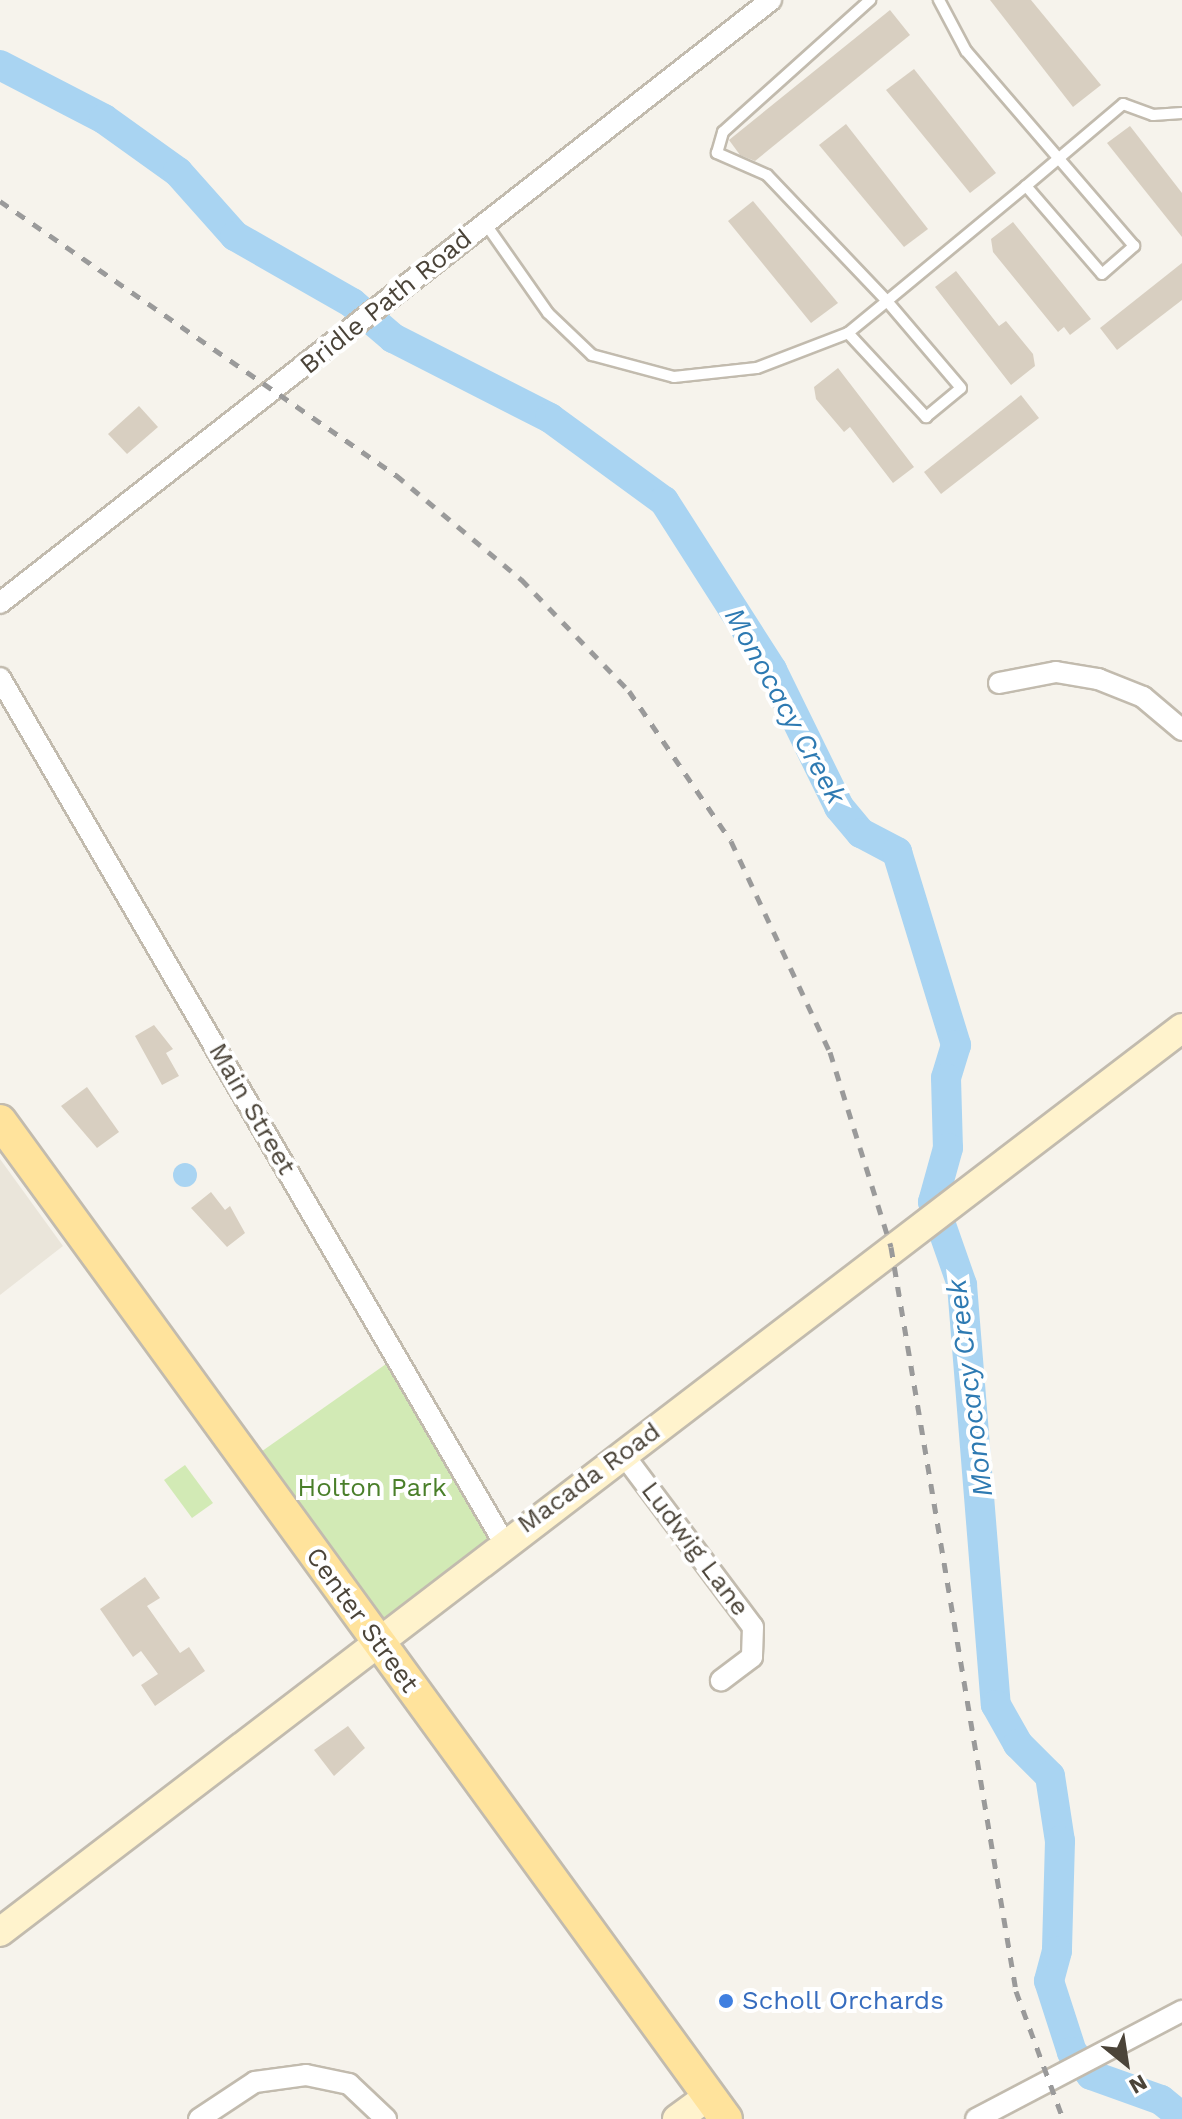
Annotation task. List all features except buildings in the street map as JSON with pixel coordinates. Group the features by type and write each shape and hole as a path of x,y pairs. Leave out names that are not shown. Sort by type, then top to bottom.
{"main road":[{"name":"Center Street","path":"4,1134 717,2108"}],"street":[{"name":"Bridle Path Road","path":"0,603 771,0"},
{"path":"999,683 1056,672 1098,679 1143,697 1182,730"},
{"name":"Main Street","path":"0,678 503,1541"},
{"name":"Macada Road","path":"0,1932 503,1541 623,1454 905,1237 990,1179 1182,1028"},
{"name":"Ludwig Lane","path":"623,1454 753,1627 752,1657 721,1680"},
{"path":"976,2119 1094,2061 1182,2011"},
{"path":"199,2119 255,2082 306,2075 349,2084 386,2119"},
{"path":"677,2119 717,2108"}],"lane":[{"path":"848,333 926,417 961,388 887,301 767,175 717,153 723,132 870,0"},
{"path":"939,0 966,51 1060,156 1134,246 1102,274 1026,186"},
{"path":"485,223 548,313 592,355 674,377 757,368 848,333 1123,104 1153,115 1182,113"}],"shaded area":[{"path":"0,1159 63,1246 0,1295"}],"green space":[{"name":"Holton Park","path":"396,1357 503,1541 378,1641 245,1463"},
{"path":"185,1465 213,1503 192,1518 164,1480"}],"water":[{"path":"185,1163 194,1166 197,1175 194,1184 185,1187 176,1184 173,1175 176,1166"}],"waterway":[{"name":"Monocacy Creek","path":"0,65 104,119 178,172 235,236 352,303 393,338 550,418 664,501 772,670 839,807 861,833 897,852 956,1045 946,1078 948,1148 933,1202 962,1285 996,1705 1018,1744 1050,1776 1060,1841 1057,1951 1049,1981 1072,2052 1091,2075 1161,2100 1182,2117"}],"railway":[{"path":"0,201 396,475 521,579 629,691 731,841 830,1052 891,1247 1016,1991 1063,2119"}],"place":[{"name":"Scholl Orchards","path":"726,2001"}]}
